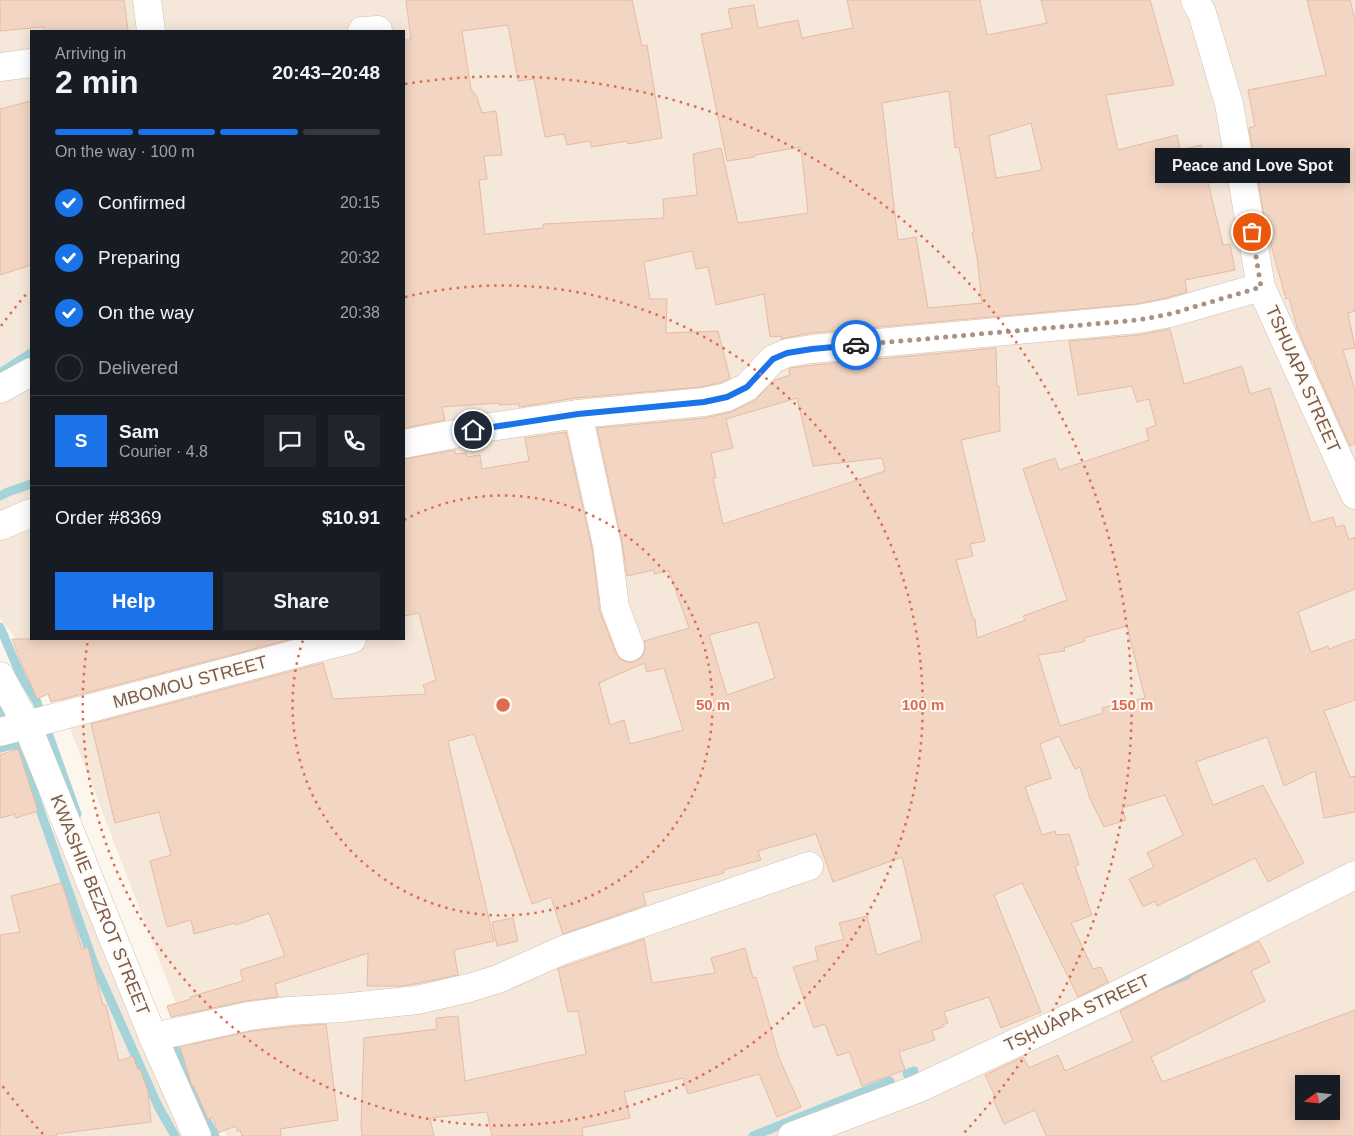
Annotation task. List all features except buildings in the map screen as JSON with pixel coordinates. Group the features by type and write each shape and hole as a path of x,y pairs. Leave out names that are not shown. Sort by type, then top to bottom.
{"street":[{"path":"148,0 151,30"},
{"name":"TSHUAPA STREET","path":"1195,0 1202,13 1228,104 1261,287 1355,495"},
{"path":"0,67 30,63"},
{"path":"405,444 490,427 578,414 704,402 727,397 747,387 773,359 787,353 812,349 1138,320 1170,314 1261,287"},
{"path":"0,389 30,373"},
{"path":"578,414 606,545 615,607 630,647"},
{"path":"0,526 30,513"},
{"name":"MBOMOU STREET","path":"0,732 348,640"},
{"name":"KWASHIE BEZROT STREET","path":"0,676 27,724 153,1037 197,1136"},
{"path":"153,1037 249,1016 417,1000 469,988 498,979 563,950 809,866"},
{"name":"TSHUAPA STREET","path":"792,1136 917,1089 1101,1003 1355,875"}],"shaded area":[{"path":"0,0 1355,0 1355,1136 227,1136 55,689 0,618"},
{"path":"0,742 107,922 191,1136 0,1136"}],"waterway":[{"path":"0,373 30,354"},
{"path":"0,496 30,484"},
{"path":"0,627 21,676 37,702 77,814"},
{"path":"0,709 17,744 93,961 158,1106 175,1136"},
{"path":"0,748 17,744"},
{"path":"1163,986 1200,970 1230,953"},
{"path":"169,1037 215,1136"},
{"path":"907,1074 914,1071"},
{"path":"753,1136 890,1081"}],"way so far":[{"path":"856,345 1138,320 1170,314 1261,287 1252,232"}],"place":[{"name":"Peace and Love Spot","path":"1252,232"}],"route":[{"path":"473,430 578,414 704,402 727,397 747,387 773,359 787,353 856,345"}]}
